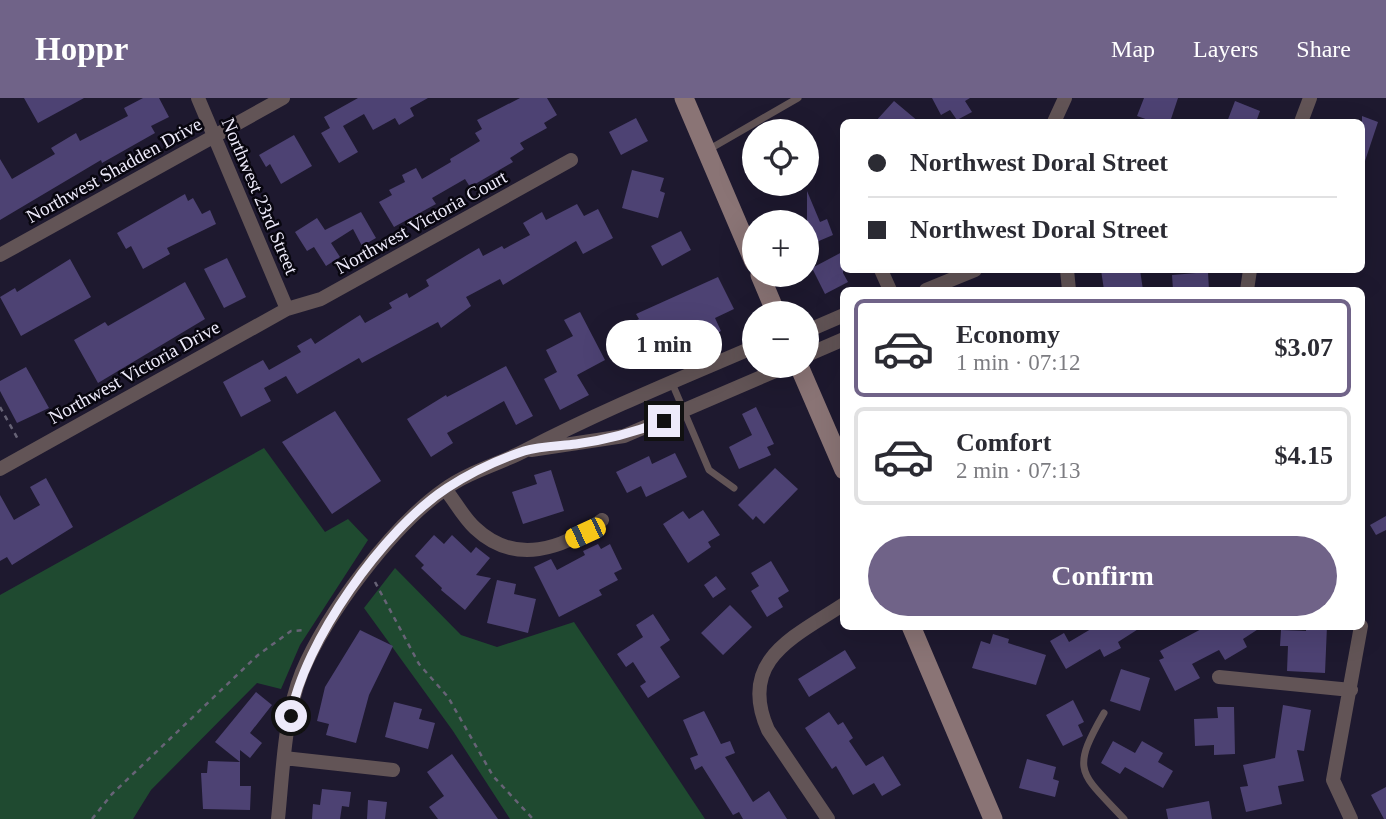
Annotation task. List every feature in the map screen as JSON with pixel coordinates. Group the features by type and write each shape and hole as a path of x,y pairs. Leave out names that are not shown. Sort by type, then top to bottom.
{"main road":[{"path":"684,98 742,233"},
{"path":"804,378 840,461"},
{"path":"913,630 993,819"}],"street":[{"name":"Northwest 23rd Street","path":"198,98 287,309"},
{"name":"Northwest Shadden Drive","path":"0,255 284,98"},
{"path":"1056,119 1065,98"},
{"path":"1302,119 1310,98"},
{"name":"Northwest Victoria Court","path":"287,309 321,299 572,160"},
{"path":"933,287 968,273"},
{"name":"Northwest Victoria Drive","path":"0,468 268,322 287,309"},
{"path":"819,325 840,316"},
{"path":"819,350 840,341"},
{"path":"278,819 284,758 302,673 323,635 385,544 446,489 486,466 526,450 569,426 742,352"},
{"path":"526,450 624,436 760,378"},
{"path":"446,489 473,527 489,539 516,550 528,552 551,549 585,533 602,520"},
{"path":"828,819 768,730 762,716 760,687 763,671 778,647 840,607"},
{"path":"1351,819 1333,780 1360,630"},
{"path":"1219,677 1350,690"},
{"path":"284,758 393,770"}],"lane":[{"path":"707,151 798,98"},
{"path":"672,382 709,470 734,488"},
{"path":"1104,713 1086,746 1081,765 1089,782 1124,819"}],"path":[{"path":"0,407 26,454"},
{"path":"367,570 390,606 419,664 448,697 493,776 533,819"},
{"path":"92,819 112,794 276,640 291,631 305,629 323,635"}],"green space":[{"path":"264,448 325,532 348,519 368,540 300,645 281,689 257,683 151,790 133,819 0,819 0,595"},
{"path":"395,568 461,635 497,647 574,622 705,819 510,819 453,731 364,608"}],"building":[{"path":"24,98 84,98 38,123"},
{"path":"143,98 159,98 169,117 151,126 155,133 102,163 101,160 0,220 0,159 12,179 55,154 51,148 76,133 80,141 128,116 124,108"},
{"path":"358,98 428,98 410,108 414,116 399,125 395,118 373,130 364,114 343,126 358,152 339,163 321,133 330,128 324,117"},
{"path":"520,98 547,98 557,115 544,123 547,128 520,143 524,149 510,158 513,162 470,187 465,179 432,198 436,204 394,227 379,202 392,195 389,190 405,182 402,175 416,168 422,179 451,162 450,159 480,141 475,133 482,129 477,120"},
{"path":"932,98 970,98 965,101 972,112 959,119 950,110 941,115"},
{"path":"1144,98 1178,98 1171,119 1146,119 1137,116"},
{"path":"894,101 915,119 878,119"},
{"path":"1235,101 1260,111 1257,119 1228,119"},
{"path":"1362,116 1378,122 1365,161 1365,119 1362,119"},
{"path":"636,118 648,141 621,155 609,132"},
{"path":"294,135 312,166 281,184 270,164 266,167 259,155"},
{"path":"632,170 664,178 660,191 665,193 658,218 622,208"},
{"path":"185,194 188,201 193,198 202,214 210,210 216,224 167,248 170,254 143,269 131,246 126,249 117,233"},
{"path":"807,196 809,196 815,210 807,210"},
{"path":"577,204 584,216 598,209 613,238 583,254 576,241 503,285 500,279 466,297 471,306 441,328 438,322 362,363 359,358 297,394 286,376 264,388 271,401 241,417 223,382 263,360 269,370 301,352 297,346 311,338 315,344 360,315 365,323 392,308 389,303 407,293 409,298 429,286 426,280 479,248 483,256 502,246 504,249 530,235 523,223 542,212 546,220"},
{"path":"361,212 376,238 362,246 353,229 331,243 340,257 326,266 314,247 307,251 295,232 317,218 325,230"},
{"path":"827,219 833,235 819,241 819,220 820,222"},
{"path":"681,231 691,250 662,266 651,246"},
{"path":"840,253 840,273 843,273 848,282 825,294 819,282 819,264"},
{"path":"227,258 246,297 224,308 204,269"},
{"path":"70,259 91,297 21,336 0,297 15,288 17,292"},
{"path":"1101,273 1140,273 1143,287 1104,287"},
{"path":"1208,273 1209,287 1173,287 1172,275"},
{"path":"718,277 734,309 715,318 721,331 661,362 655,349 637,359 621,328 639,319 636,314"},
{"path":"185,282 205,319 98,383 74,340 105,322 108,326"},
{"path":"580,312 605,360 577,375 589,395 560,410 544,379 557,372 546,350 573,336 564,320"},
{"path":"506,366 533,416 516,425 504,401 447,433 453,443 431,457 407,419 446,395 447,397"},
{"path":"26,367 49,408 17,423 0,391 0,381"},
{"path":"756,407 774,444 767,447 771,455 739,469 729,447 752,435 742,414"},
{"path":"335,411 381,481 332,514 282,442"},
{"path":"675,453 687,477 646,497 641,486 627,493 616,472 649,456 652,464"},
{"path":"775,468 798,489 764,524 756,516 753,520 738,505"},
{"path":"551,470 564,511 523,524 512,492 537,484 534,475"},
{"path":"46,478 73,527 12,565 7,557 0,561 0,495 14,520 40,505 30,487"},
{"path":"703,510 720,535 708,542 711,547 688,563 663,524 683,511 689,519"},
{"path":"1386,516 1386,530 1376,535 1370,525"},
{"path":"434,535 444,544 452,535 471,553 476,547 490,558 476,575 491,578 465,610 441,590 421,568 424,565 415,556"},
{"path":"598,544 601,549 610,544 622,569 614,573 618,580 599,590 602,595 559,617 534,567 551,559 557,570 585,555 583,551"},
{"path":"771,561 789,591 778,598 783,607 767,617 751,591 759,586 751,573"},
{"path":"716,576 726,589 713,598 704,585"},
{"path":"497,580 516,584 514,594 536,599 528,633 487,623"},
{"path":"730,605 752,627 723,655 701,633"},
{"path":"653,614 670,640 660,647 680,677 648,698 640,686 646,682 633,662 626,667 617,654 643,637 636,625"},
{"path":"360,630 393,646 369,695 356,743 326,735 329,724 317,721 325,687"},
{"path":"1089,630 1137,630 1118,642 1121,648 1104,657 1100,649 1066,669 1050,641 1064,633 1069,642"},
{"path":"1199,630 1257,630 1243,639 1247,647 1225,660 1219,650 1192,664 1200,678 1175,691 1159,660 1164,658 1160,651"},
{"path":"1281,630 1327,630 1325,673 1287,671 1288,646 1280,646"},
{"path":"993,634 1009,639 1008,643 1046,655 1036,685 972,668 981,641 990,644"},
{"path":"845,650 856,668 809,697 798,679"},
{"path":"1121,669 1150,678 1140,711 1110,701"},
{"path":"256,692 272,705 250,733 262,743 250,758 240,750 240,762 215,742"},
{"path":"1073,700 1084,722 1078,725 1083,736 1063,746 1046,715"},
{"path":"394,702 422,709 419,719 435,723 428,749 385,737"},
{"path":"1283,705 1311,710 1304,751 1297,750 1304,781 1278,786 1282,804 1246,812 1240,787 1248,786 1243,765 1275,758"},
{"path":"1217,707 1234,707 1235,754 1214,755 1214,745 1195,746 1194,719 1218,718"},
{"path":"704,711 721,744 730,741 735,753 725,757 753,802 769,791 787,819 743,819 739,812 733,815 702,766 695,770 690,758 698,755 683,720"},
{"path":"829,712 838,725 843,722 853,738 849,741 866,766 883,756 901,785 882,796 874,783 853,795 836,766 832,769 805,728"},
{"path":"1113,741 1135,753 1142,741 1163,753 1158,762 1173,771 1163,788 1125,767 1120,774 1101,763"},
{"path":"452,754 498,819 438,819 429,807 444,796 427,772"},
{"path":"1027,759 1056,767 1053,779 1059,781 1055,797 1019,788"},
{"path":"208,761 240,762 240,786 251,786 250,810 203,809 201,773 207,773"},
{"path":"1386,787 1386,819 1384,819 1371,795"},
{"path":"322,789 351,792 349,807 342,806 340,819 312,819 313,804 320,805"},
{"path":"368,800 387,802 385,819 367,819"},
{"path":"1209,801 1212,819 1168,819 1166,809"}],"route":[{"path":"291,716 302,673 349,594 385,544 446,489 486,466 526,450 624,436 664,421"}]}
